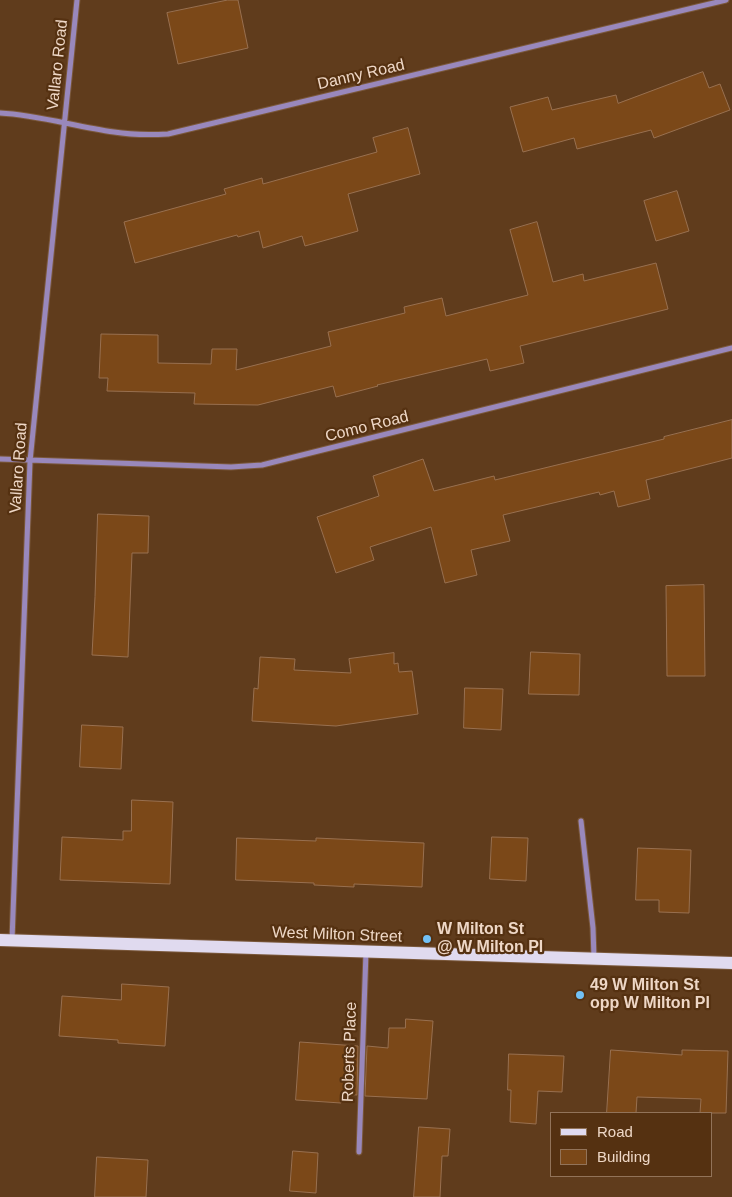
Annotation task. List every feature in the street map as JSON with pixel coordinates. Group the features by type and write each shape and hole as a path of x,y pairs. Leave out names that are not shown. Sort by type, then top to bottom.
{"main road":[{"name":"West Milton Street","path":"6,940 732,964"}],"street":[{"name":"Vallaro Road","path":"6,940 30,461 77,0"},
{"name":"Danny Road","path":"0,113 36,117 113,132 140,135 168,134 726,0"},
{"name":"Como Road","path":"0,459 231,468 262,465 732,348"},
{"path":"581,821 593,928 594,959"},
{"name":"Roberts Place","path":"359,1152 366,952"}],"building":[{"path":"228,0 238,0 248,48 178,64 167,13"},
{"path":"703,72 709,88 720,84 730,110 654,138 651,130 577,149 574,138 523,152 510,107 548,97 552,110 616,95 618,103"},
{"path":"408,128 420,174 348,194 358,231 305,246 302,236 263,248 259,231 238,237 237,235 135,263 124,222 226,194 224,189 262,178 263,184 377,152 373,138"},
{"path":"677,191 689,231 656,241 644,201"},
{"path":"537,222 553,282 583,274 584,281 656,263 668,309 520,346 524,363 490,371 487,359 377,385 336,397 333,386 258,405 194,404 195,393 107,391 108,378 99,378 101,334 158,335 158,363 211,364 212,349 237,349 236,370 331,346 328,332 405,313 404,307 442,298 446,316 528,295 510,230"},
{"path":"732,420 732,458 646,480 650,499 618,507 614,491 600,495 599,492 503,515 510,541 471,550 477,575 445,583 431,527 370,547 374,560 336,573 317,517 379,496 373,476 423,459 434,491 494,476 495,480 664,439 664,437"},
{"path":"98,514 149,516 148,553 132,553 128,657 92,655"},
{"path":"704,585 705,676 667,676 666,586"},
{"path":"531,652 580,654 579,695 529,694"},
{"path":"394,653 394,664 398,663 399,672 412,671 418,714 336,726 252,721 254,688 258,689 260,657 295,659 294,670 351,673 349,659"},
{"path":"465,688 503,689 501,730 464,728"},
{"path":"82,725 123,727 121,769 80,767"},
{"path":"132,800 173,802 170,884 60,880 62,837 123,840 123,831 131,831"},
{"path":"492,837 528,838 526,881 490,879"},
{"path":"237,838 316,841 316,838 424,843 422,887 354,884 354,887 314,885 314,883 236,880"},
{"path":"638,848 691,850 689,913 659,912 659,900 636,900"},
{"path":"122,984 169,987 165,1046 118,1043 118,1040 59,1036 62,996 121,1000"},
{"path":"406,1019 433,1021 427,1099 365,1096 367,1046 388,1048 389,1028 405,1028"},
{"path":"300,1042 358,1046 357,1095 341,1094 341,1103 296,1100"},
{"path":"611,1050 682,1055 682,1050 728,1051 726,1113 700,1112 701,1099 637,1097 636,1112 607,1112"},
{"path":"509,1054 564,1056 562,1092 538,1091 536,1124 510,1122 511,1090 508,1090"},
{"path":"419,1127 450,1129 448,1156 442,1156 440,1197 414,1197"},
{"path":"293,1151 318,1153 316,1193 290,1191"},
{"path":"97,1157 148,1160 146,1197 95,1197"}],"place":[{"name":"W Milton St @ W Milton Pl","path":"427,939"},
{"name":"49 W Milton St opp W Milton Pl","path":"580,995"}]}
